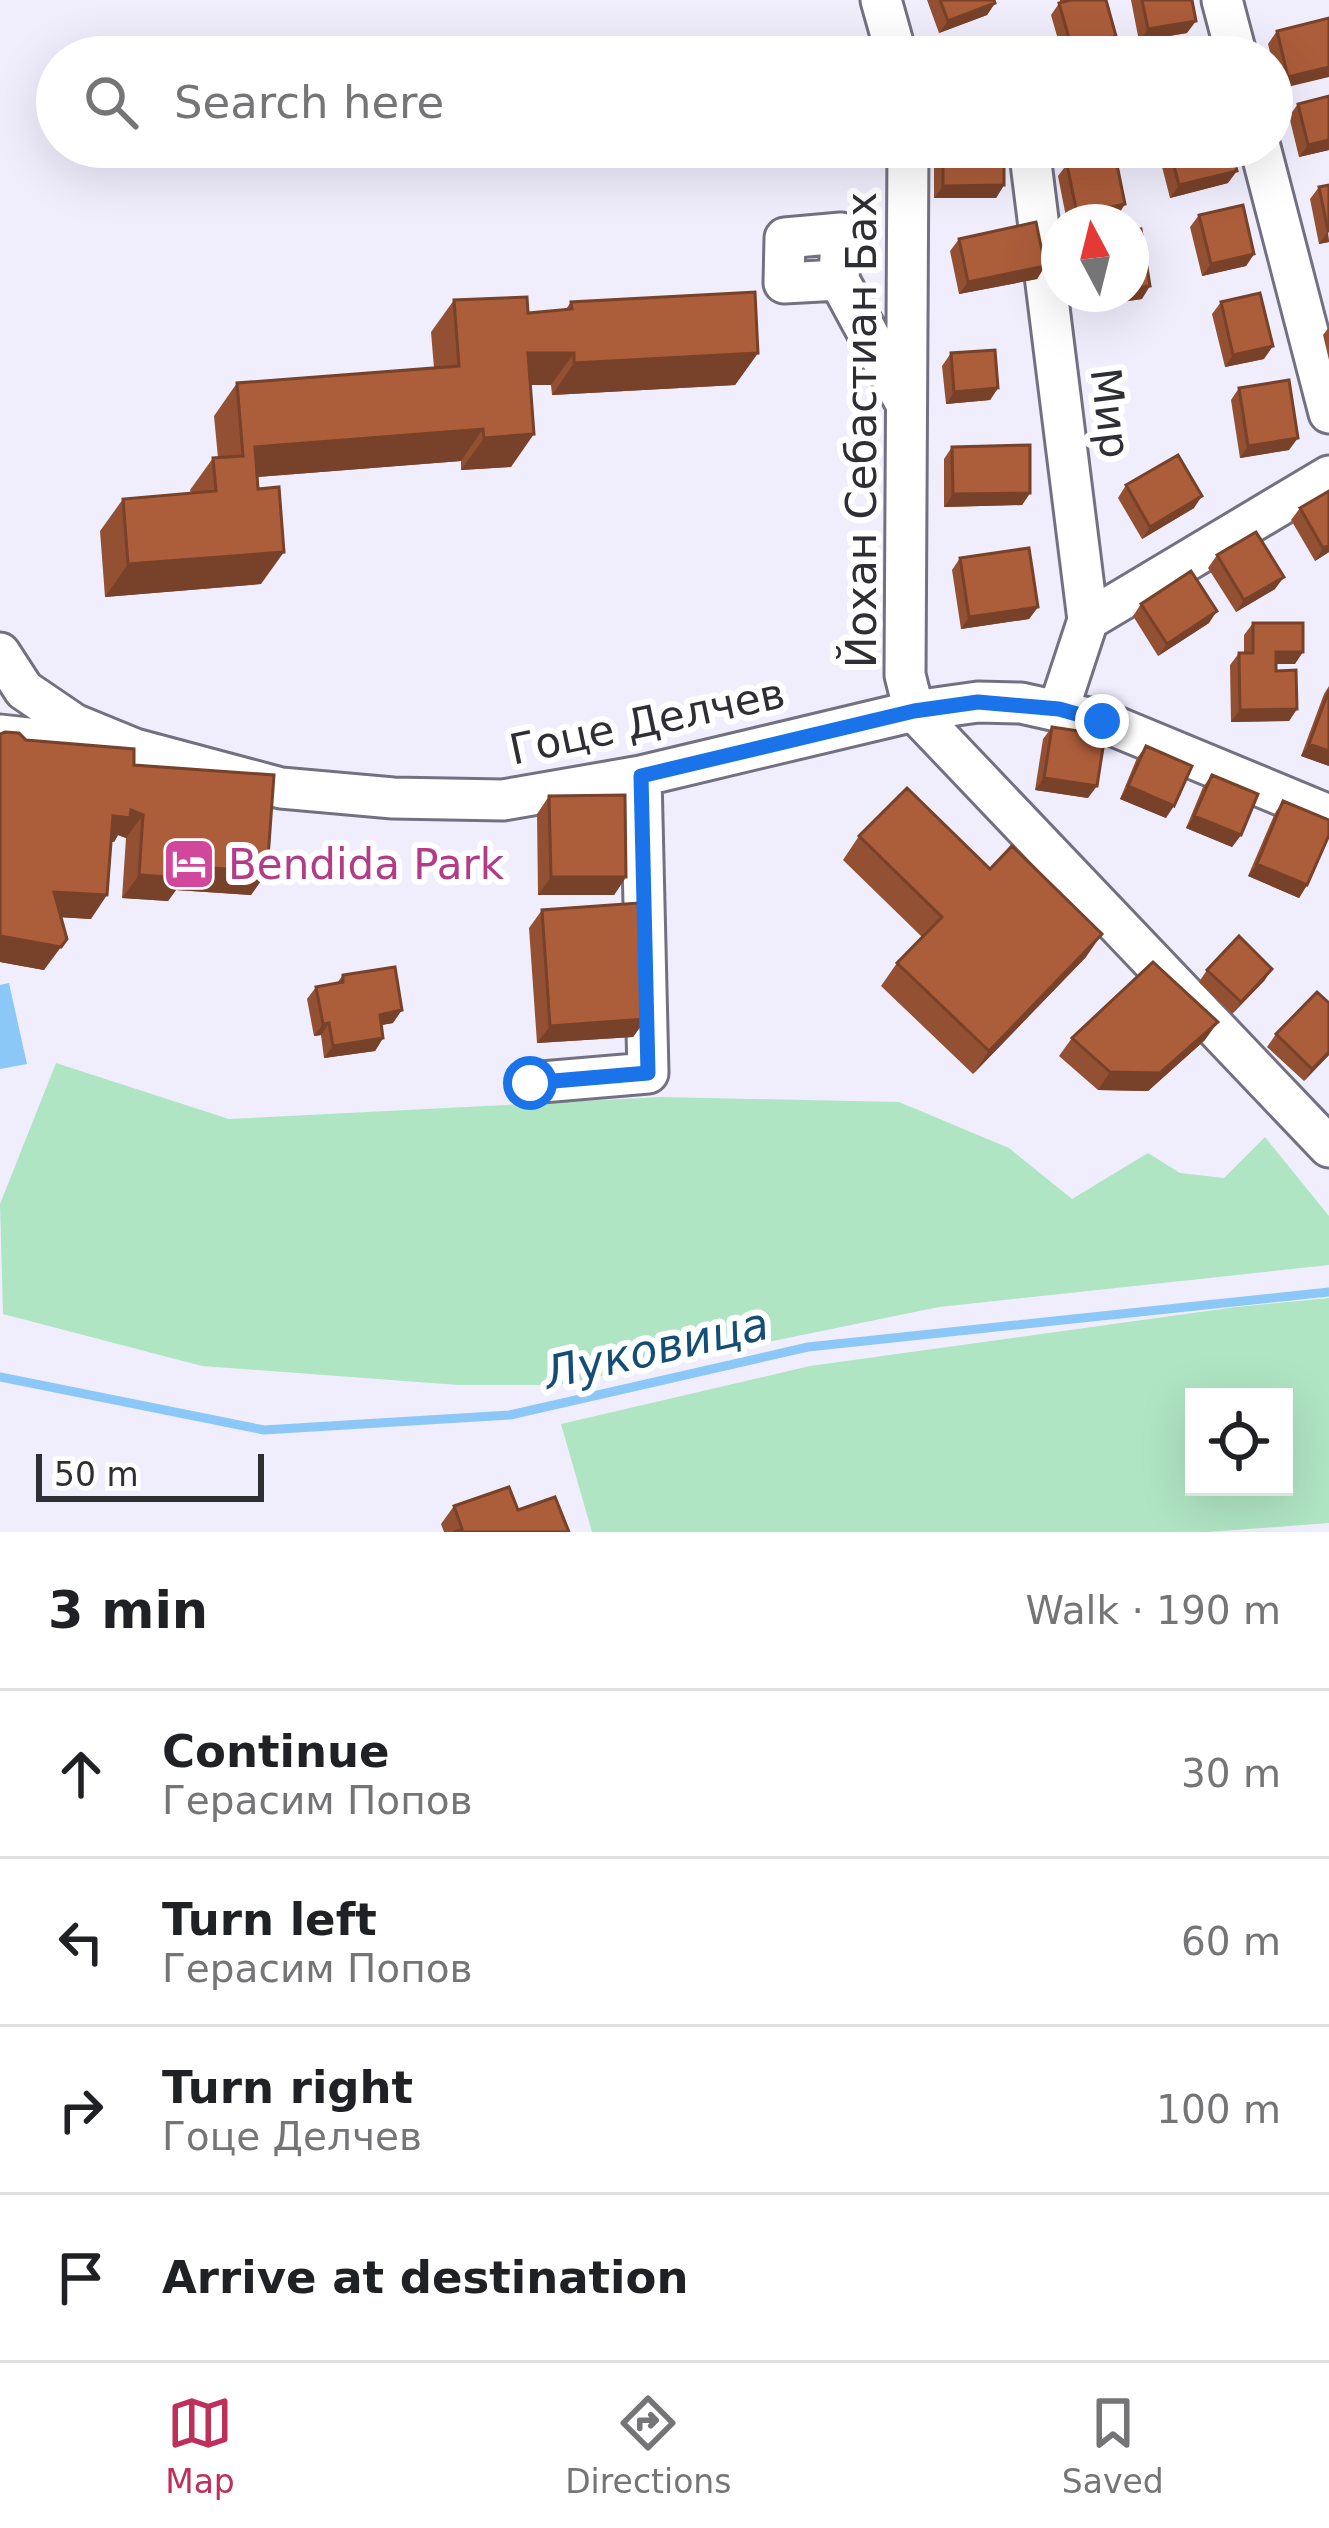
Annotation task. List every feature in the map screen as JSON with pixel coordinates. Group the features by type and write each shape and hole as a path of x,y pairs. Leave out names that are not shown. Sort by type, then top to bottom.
{"street":[{"path":"881,0 891,36"},
{"path":"1222,0 1231,36"},
{"name":"Йохан Себастиан Бах","path":"908,168 905,674 914,711"},
{"name":"Мир","path":"1032,168 1088,620 1059,709"},
{"path":"1265,168 1329,412"},
{"path":"839,280 908,407"},
{"path":"1088,620 1329,476"},
{"name":"Гоце Делчев","path":"0,653 24,690 74,724 135,749 281,788 393,798 503,800 641,776 914,711 978,702 1059,709 1102,721 1329,815"},
{"path":"914,711 1329,1147"},
{"path":"0,735 135,749"},
{"path":"530,1083 648,1073 641,776"}],"green space":[{"path":"56,1063 229,1119 661,1097 899,1102 1009,1148 1072,1199 1148,1153 1180,1173 1224,1178 1265,1137 1329,1216 1329,1265 939,1307 557,1385 458,1385 202,1366 3,1314 0,1204"},
{"path":"1329,1298 1329,1523 1208,1532 592,1532 561,1424 810,1366"}],"water":[{"path":"9,983 27,1064 0,1069 0,985"}],"building":[{"path":"940,0 994,0 995,3 948,21"},
{"path":"1106,0 1116,36 1068,36 1059,3"},
{"path":"1142,0 1192,0 1196,21 1148,29"},
{"path":"1329,18 1329,67 1293,76 1293,36 1278,36 1277,31"},
{"path":"1329,96 1329,140 1308,145 1298,104"},
{"path":"943,168 1004,168 1004,185 943,186"},
{"path":"1068,168 1118,168 1125,204 1075,204"},
{"path":"1175,168 1236,168 1237,171 1179,185"},
{"path":"1329,185 1329,231 1328,231 1319,187"},
{"path":"1243,205 1254,254 1211,264 1199,215"},
{"path":"1036,222 1041,267 968,282 959,239"},
{"path":"755,292 758,353 574,363 574,353 528,353 534,434 484,438 483,429 255,447 258,489 279,487 284,552 128,564 123,499 216,491 213,458 243,456 237,383 459,366 454,300 527,297 528,313 572,309 571,302"},
{"path":"1260,293 1273,346 1233,355 1221,302"},
{"path":"995,350 998,388 954,392 951,353"},
{"path":"1289,380 1298,438 1248,446 1239,388"},
{"path":"1030,445 1030,493 953,494 952,447"},
{"path":"1178,455 1202,496 1150,527 1126,485"},
{"path":"1329,491 1329,545 1323,548 1300,508"},
{"path":"1256,532 1284,577 1244,600 1217,555"},
{"path":"1029,548 1038,607 969,617 960,558"},
{"path":"1191,571 1217,611 1167,644 1141,604"},
{"path":"1253,623 1303,623 1303,652 1276,652 1276,671 1296,670 1297,709 1240,710 1239,653 1253,653"},
{"path":"1329,690 1329,751 1309,744"},
{"path":"1052,727 1105,735 1097,786 1044,778"},
{"path":"19,733 26,740 134,749 134,765 274,775 267,872 185,866 184,878 139,875 143,815 131,810 130,818 113,816 107,895 54,892 67,939 61,947 0,936 0,734"},
{"path":"1146,746 1192,766 1174,806 1128,786"},
{"path":"1212,775 1258,794 1241,835 1194,816"},
{"path":"907,788 990,869 1012,846 1102,934 989,1051 897,963 942,917 859,836"},
{"path":"625,795 626,877 551,877 549,796"},
{"path":"1283,801 1329,820 1329,835 1307,885 1257,864"},
{"path":"638,903 646,1019 550,1026 542,910"},
{"path":"1239,936 1272,969 1241,1002 1207,970"},
{"path":"1153,962 1218,1022 1160,1073 1110,1072 1072,1038"},
{"path":"395,967 402,1010 380,1015 383,1038 333,1046 316,987 343,982 343,975"},
{"path":"1317,992 1329,1003 1329,1052 1312,1069 1276,1034"},
{"path":"509,1487 518,1510 555,1497 569,1532 454,1532 462,1529 454,1506"}],"waterway":[{"name":"Луковица","path":"0,1377 264,1430 510,1415 808,1347 1329,1292"}],"place":[{"name":"Bendida Park","path":"189,864"}],"route":[{"path":"530,1083 648,1073 641,776 914,711 978,702 1021,703 1102,721"}]}
